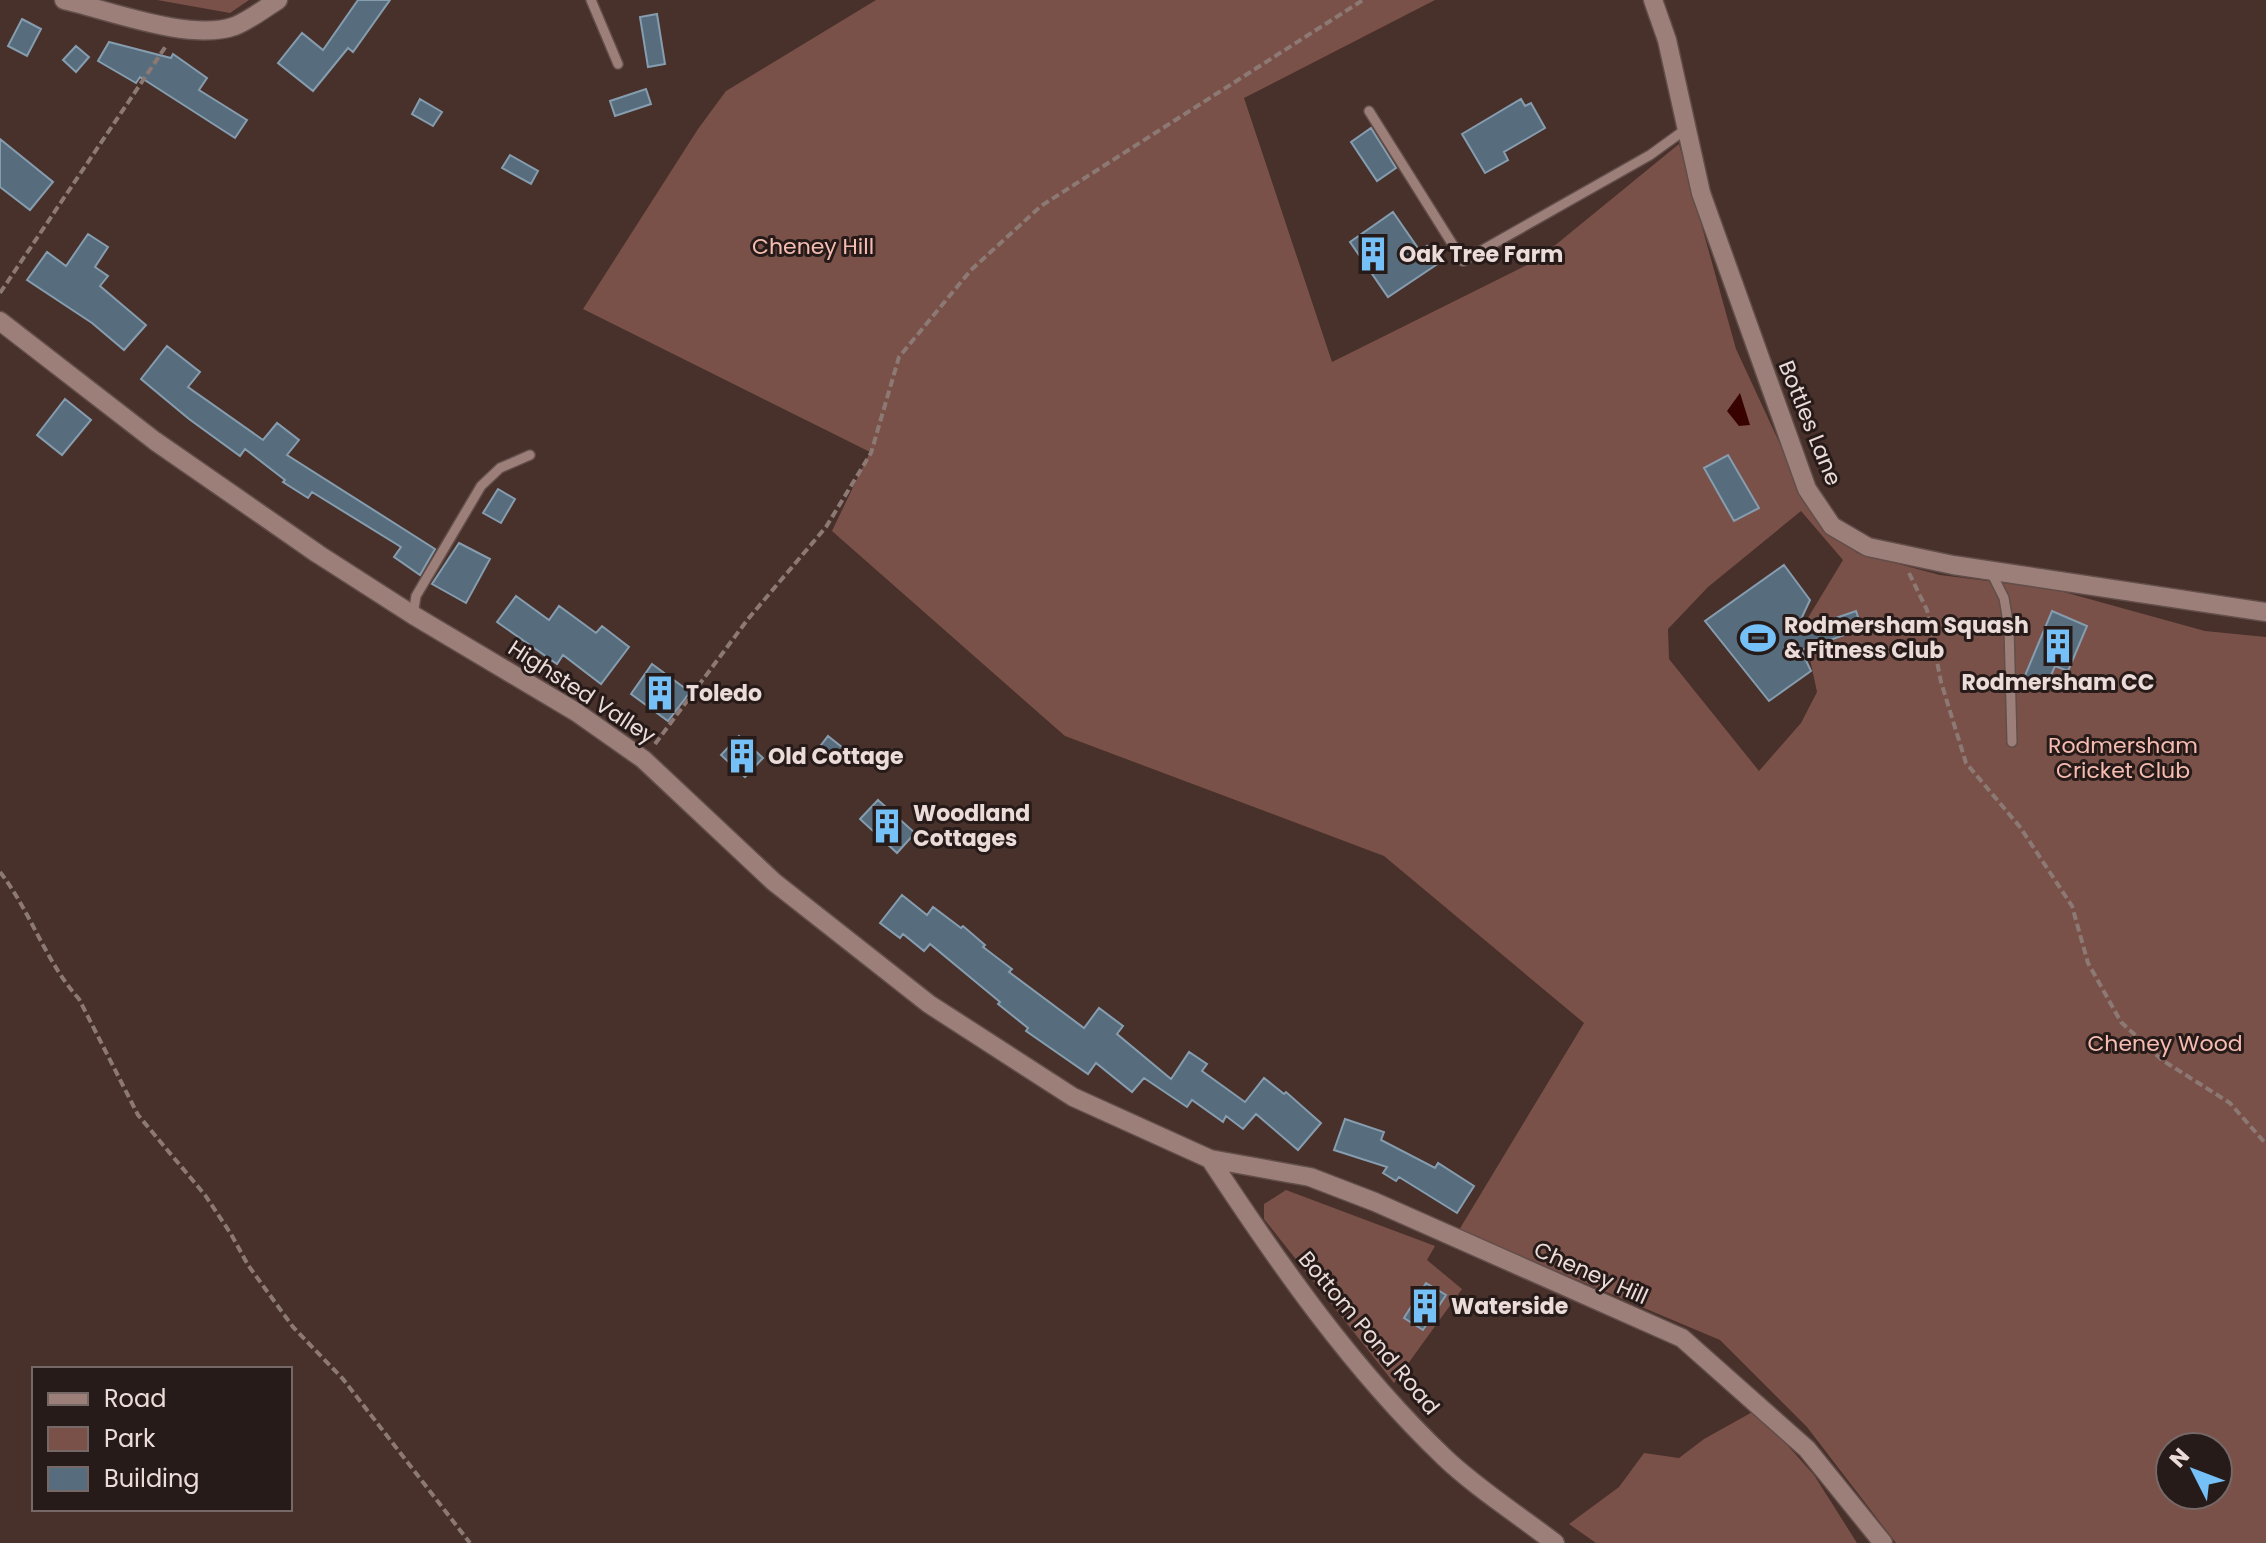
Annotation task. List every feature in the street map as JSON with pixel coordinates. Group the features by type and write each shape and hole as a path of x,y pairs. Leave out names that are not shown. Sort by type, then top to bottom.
{"street":[{"path":"64,0 198,32 235,26 278,0"},
{"name":"Bottles Lane","path":"1653,0 1667,40 1701,193 1807,489 1832,526 1868,547 1990,570 2266,612"},
{"name":"Highsted Valley","path":"0,321 155,441 318,554 413,615 576,712 643,759 774,882 929,1004 1073,1097 1210,1159"},
{"name":"Bottom Pond Road","path":"1210,1159 1273,1255 1366,1373 1445,1458 1555,1543"},
{"name":"Cheney Hill","path":"1210,1159 1310,1177 1375,1202 1682,1338 1807,1449 1883,1543"}],"lane":[{"path":"591,0 618,64"},
{"path":"1369,111 1463,261 1650,155 1686,129"},
{"path":"413,615 416,596 481,486 500,468 530,455"},
{"path":"1990,570 2004,598 2009,628 2012,742"}],"path":[{"path":"643,759 748,619 826,527 871,453 899,357 971,270 1041,206 1363,0"},
{"path":"0,293 177,29"},
{"path":"1899,553 1927,610 1941,682 1966,763 2020,827 2072,906 2088,963 2121,1022 2162,1060 2230,1103 2266,1144"},
{"path":"0,872 59,974 79,999 138,1115 205,1195 248,1265 293,1327 343,1379 470,1543"}],"green space":[{"path":"157,0 249,0 230,13"},
{"path":"876,0 1435,0 1244,98 1332,362 1537,260 1679,144 1736,349 1806,500 1857,553 1940,575 2053,589 2205,631 2266,637 2266,1543 1896,1543 1807,1427 1720,1340 1459,1230 1584,1023 1384,856 1065,736 832,531 870,452 583,309 698,129 726,91","holes":["1801,511 1843,560 1803,626 1817,692 1801,723 1759,771 1669,659 1668,629 1708,587"]},
{"path":"1286,1190 1435,1246 1427,1260 1462,1289 1394,1383 1264,1219 1264,1204","holes":["1426,1283 1445,1296 1424,1330 1404,1318"]},
{"path":"1756,1410 1814,1475 1857,1543 1596,1543 1569,1524 1619,1487 1644,1453 1679,1458 1704,1439"}],"shaded area":[{"path":"1740,393 1750,425 1739,426 1727,411"}],"building":[{"path":"358,0 390,0 353,52 348,48 313,91 278,63 302,33 323,50"},
{"path":"657,14 665,64 648,67 640,17"},
{"path":"22,19 41,29 27,56 8,46"},
{"path":"109,42 171,58 173,54 207,78 199,90 247,120 235,138 140,77 136,83 98,61"},
{"path":"76,46 89,57 76,72 63,60"},
{"path":"646,89 651,104 615,116 610,101"},
{"path":"420,99 442,112 433,126 412,114"},
{"path":"1521,99 1525,106 1531,103 1545,128 1504,152 1508,160 1485,173 1462,134"},
{"path":"1371,128 1396,168 1377,181 1351,142"},
{"path":"0,139 53,182 30,210 0,187"},
{"path":"510,155 538,171 531,184 502,168"},
{"name":"Oak Tree Farm","path":"1393,212 1420,251 1427,246 1439,263 1388,297 1350,242"},
{"path":"88,234 108,247 95,267 108,276 100,286 146,325 124,350 92,323 27,280 47,252 66,266"},
{"path":"167,346 200,372 188,387 263,440 277,423 299,440 287,455 435,549 420,575 394,557 401,547 312,492 308,498 283,482 285,480 245,449 240,456 141,379"},
{"path":"65,399 91,420 62,455 37,435"},
{"path":"1728,455 1759,508 1734,521 1704,468"},
{"path":"498,489 515,499 501,523 483,513"},
{"path":"459,543 490,559 466,603 432,584"},
{"name":"Rodmersham Squash & Fitness Club","path":"1784,565 1810,600 1795,632 1856,611 1862,629 1801,650 1811,671 1769,701 1705,621"},
{"path":"516,596 549,620 559,606 596,633 602,626 629,647 601,684 563,655 557,664 497,622"},
{"name":"Rodmersham CC","path":"2052,611 2087,626 2068,671 2055,666 2046,687 2024,678"},
{"name":"Toledo","path":"652,664 690,692 668,721 631,694"},
{"name":"Old Cottage","path":"739,736 763,758 745,777 721,755"},
{"path":"828,736 843,748 833,761 818,749"},
{"name":"Woodland Cottages","path":"878,800 915,833 897,853 860,819"},
{"path":"902,895 927,915 933,907 961,928 963,926 985,945 983,947 1012,969 1009,972 1084,1028 1099,1008 1123,1026 1117,1034 1171,1079 1189,1052 1207,1064 1202,1071 1245,1102 1264,1078 1284,1094 1286,1092 1321,1123 1298,1150 1256,1114 1243,1129 1226,1116 1223,1122 1192,1100 1187,1107 1144,1078 1132,1092 1096,1063 1088,1074 1026,1031 1028,1028 998,1004 1000,1002 930,944 924,951 903,934 900,938 880,923"},
{"path":"1345,1119 1384,1132 1381,1140 1435,1168 1438,1163 1474,1186 1457,1213 1399,1177 1396,1181 1383,1173 1387,1167 1334,1150"},
{"name":"Waterside","path":"1426,1283 1446,1295 1423,1330 1404,1318"}],"place":[{"name":"Oak Tree Farm","path":"1373,254"},
{"name":"Rodmersham Squash & Fitness Club","path":"1758,638"},
{"name":"Rodmersham CC","path":"2058,646"},
{"name":"Toledo","path":"660,693"},
{"name":"Old Cottage","path":"742,756"},
{"name":"Woodland Cottages","path":"887,826"},
{"name":"Waterside","path":"1425,1306"}],"park label":[{"name":"Rodmersham Cricket Club","path":"2123,758"},
{"name":"Cheney Wood","path":"2165,1043"}]}
